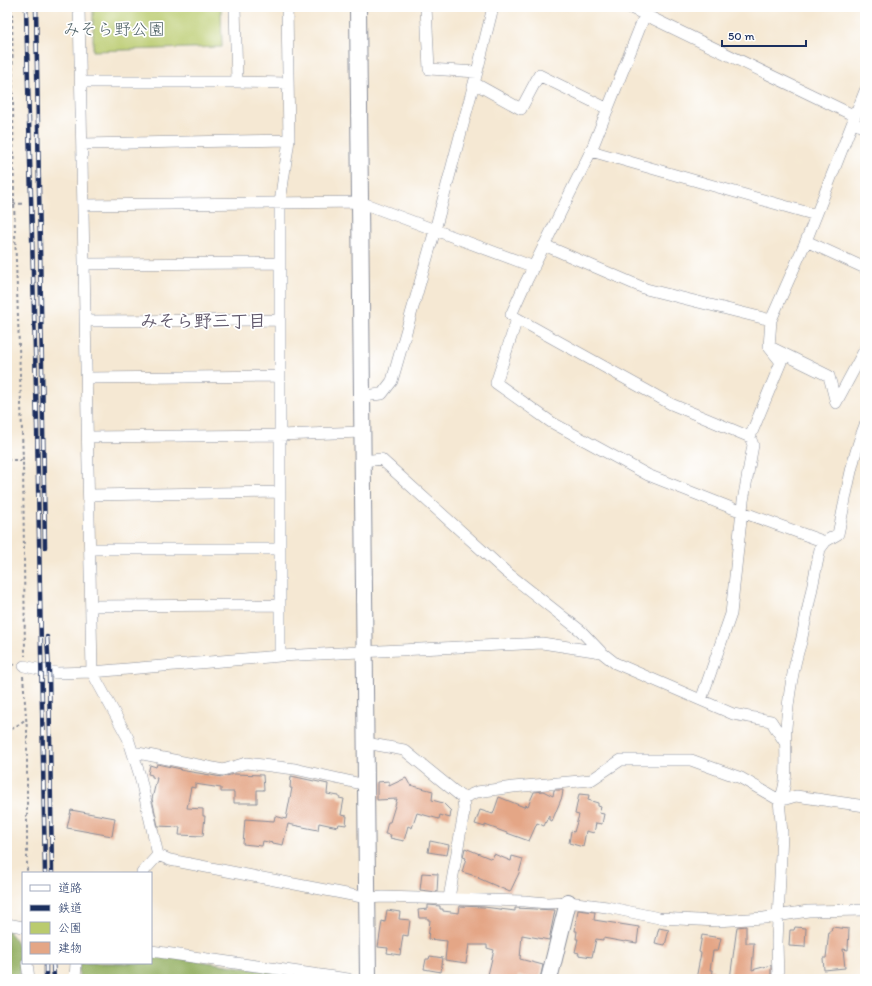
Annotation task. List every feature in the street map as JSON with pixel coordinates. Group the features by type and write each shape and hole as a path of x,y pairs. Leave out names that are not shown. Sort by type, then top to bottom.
{"street":[{"path":"79,7 92,672 128,738 140,776 158,855"},
{"path":"235,7 237,82"},
{"path":"280,656 280,202 289,140 287,7"},
{"path":"358,7 368,979"},
{"path":"426,7 429,70 477,72"},
{"path":"362,396 382,394 392,381 435,230 493,7"},
{"path":"629,7 646,10 854,119 865,128"},
{"path":"646,10 591,151 511,315 671,404 750,437"},
{"path":"474,83 521,109 539,75 608,109"},
{"path":"81,82 288,83"},
{"path":"701,700 731,614 742,512 753,445 750,437 781,362 770,347 771,320 806,241 865,91"},
{"path":"82,144 289,140"},
{"path":"591,151 816,215"},
{"path":"83,205 360,202 534,268"},
{"path":"806,241 865,268"},
{"path":"544,245 646,289 771,320"},
{"path":"84,264 280,262"},
{"path":"517,319 496,383 551,422 648,475 742,512 825,542"},
{"path":"86,321 280,320"},
{"path":"770,347 829,376 836,403 865,349"},
{"path":"86,378 280,376"},
{"path":"778,979 777,942 782,833 779,801 783,795 786,764 786,728 796,657 801,642 820,549 825,542 838,534 850,472 865,425"},
{"path":"88,437 362,432"},
{"path":"363,461 381,459 505,571 581,631 601,652 615,663 733,714 771,721 786,744"},
{"path":"89,495 280,492"},
{"path":"90,549 280,549"},
{"path":"91,606 280,605"},
{"path":"24,666 57,673 92,672 280,656 542,644 601,652"},
{"path":"366,743 404,750 463,798 464,812 449,898"},
{"path":"133,752 223,770 246,763 294,769 366,785"},
{"path":"463,798 477,792 491,790 591,780 621,760 691,760 741,778 779,801 796,796 865,806"},
{"path":"143,872 158,855"},
{"path":"158,855 170,860 367,898 449,898 547,903 568,902 607,907 659,918 717,921 778,916 808,911 865,910"},
{"path":"549,979 568,902"},
{"path":"7,924 22,927"},
{"path":"152,951 348,979"},
{"path":"27,964 29,979"},
{"path":"75,979 76,964"}],"path":[{"path":"12,7 14,203 23,460 25,654 23,675 28,796 28,872"},
{"path":"7,203 25,204"},
{"path":"7,460 23,460"},
{"path":"7,733 26,720"}],"green space":[{"name":"みそら野公園","path":"93,7 221,7 222,47 93,51"},
{"path":"7,930 15,940 19,953 20,979 7,978"},
{"path":"152,954 325,979 79,979 79,964 152,964"}],"building":[{"path":"157,764 181,769 180,770 222,777 234,774 263,775 264,790 257,790 257,803 234,803 234,792 221,792 221,788 195,784 195,788 191,787 187,808 203,809 203,816 205,816 203,836 179,835 180,827 158,826 152,799 157,778 148,774 150,765 156,767"},
{"path":"291,776 328,784 327,794 339,796 339,798 344,799 341,815 347,816 346,825 339,824 338,827 319,823 318,830 288,824 283,845 263,841 262,846 243,844 245,819 274,821 275,816 286,819 292,788 290,788"},
{"path":"406,778 410,785 433,791 432,800 443,803 451,811 450,818 440,815 439,819 417,813 412,828 408,826 404,841 390,838 391,835 385,834 397,799 377,800 377,782 389,781 389,786"},
{"path":"554,790 563,790 562,797 552,821 549,820 549,815 544,826 537,823 529,841 485,825 485,827 475,824 480,810 493,814 499,797 524,807 525,805 528,806 534,792 543,791 553,796"},
{"path":"579,794 589,795 588,800 598,803 598,806 601,807 599,813 604,814 602,824 596,823 594,833 586,831 583,847 569,843 571,831 574,832 579,815 575,814"},
{"path":"71,810 115,818 112,836 67,828"},
{"path":"430,841 449,845 447,855 428,852"},
{"path":"465,848 492,859 494,854 511,861 512,856 523,859 519,873 510,892 478,878 479,877 462,872 466,858 463,857"},
{"path":"422,873 438,874 437,892 420,890"},
{"path":"428,905 440,906 440,909 443,909 443,911 459,913 460,906 515,911 515,908 555,910 549,940 522,935 520,959 543,965 540,979 518,976 518,979 487,979 494,950 487,948 487,945 469,945 466,963 445,960 447,941 428,939 430,920 428,920 428,918 419,918 418,910 428,909"},
{"path":"387,910 400,912 399,919 410,920 408,936 403,935 400,955 387,953 388,948 378,947 382,921 385,922"},
{"path":"578,910 595,912 594,920 639,927 637,943 603,938 603,940 596,939 592,957 578,955 579,953 575,952 578,939 576,939 577,931 575,931"},
{"path":"746,926 746,943 754,943 752,970 771,965 771,977 759,976 758,979 730,979 737,927"},
{"path":"795,927 806,928 805,947 789,946 790,930 794,930"},
{"path":"832,927 849,929 848,950 843,949 845,968 824,970 823,958 826,958 829,931 831,931"},
{"path":"659,928 669,930 665,945 655,943"},
{"path":"702,935 721,938 718,951 713,951 710,970 713,970 712,979 696,979 701,953 699,952"},
{"path":"430,956 443,958 441,972 424,969 426,959 429,959"}],"railway":[{"path":"26,7 37,425 45,872"},
{"path":"36,7 45,547"},
{"path":"47,637 49,671 52,872"},
{"path":"46,964 46,979"},
{"path":"53,964 54,979"}],"district":[{"name":"みそら野三丁目","path":"203,321"}]}
